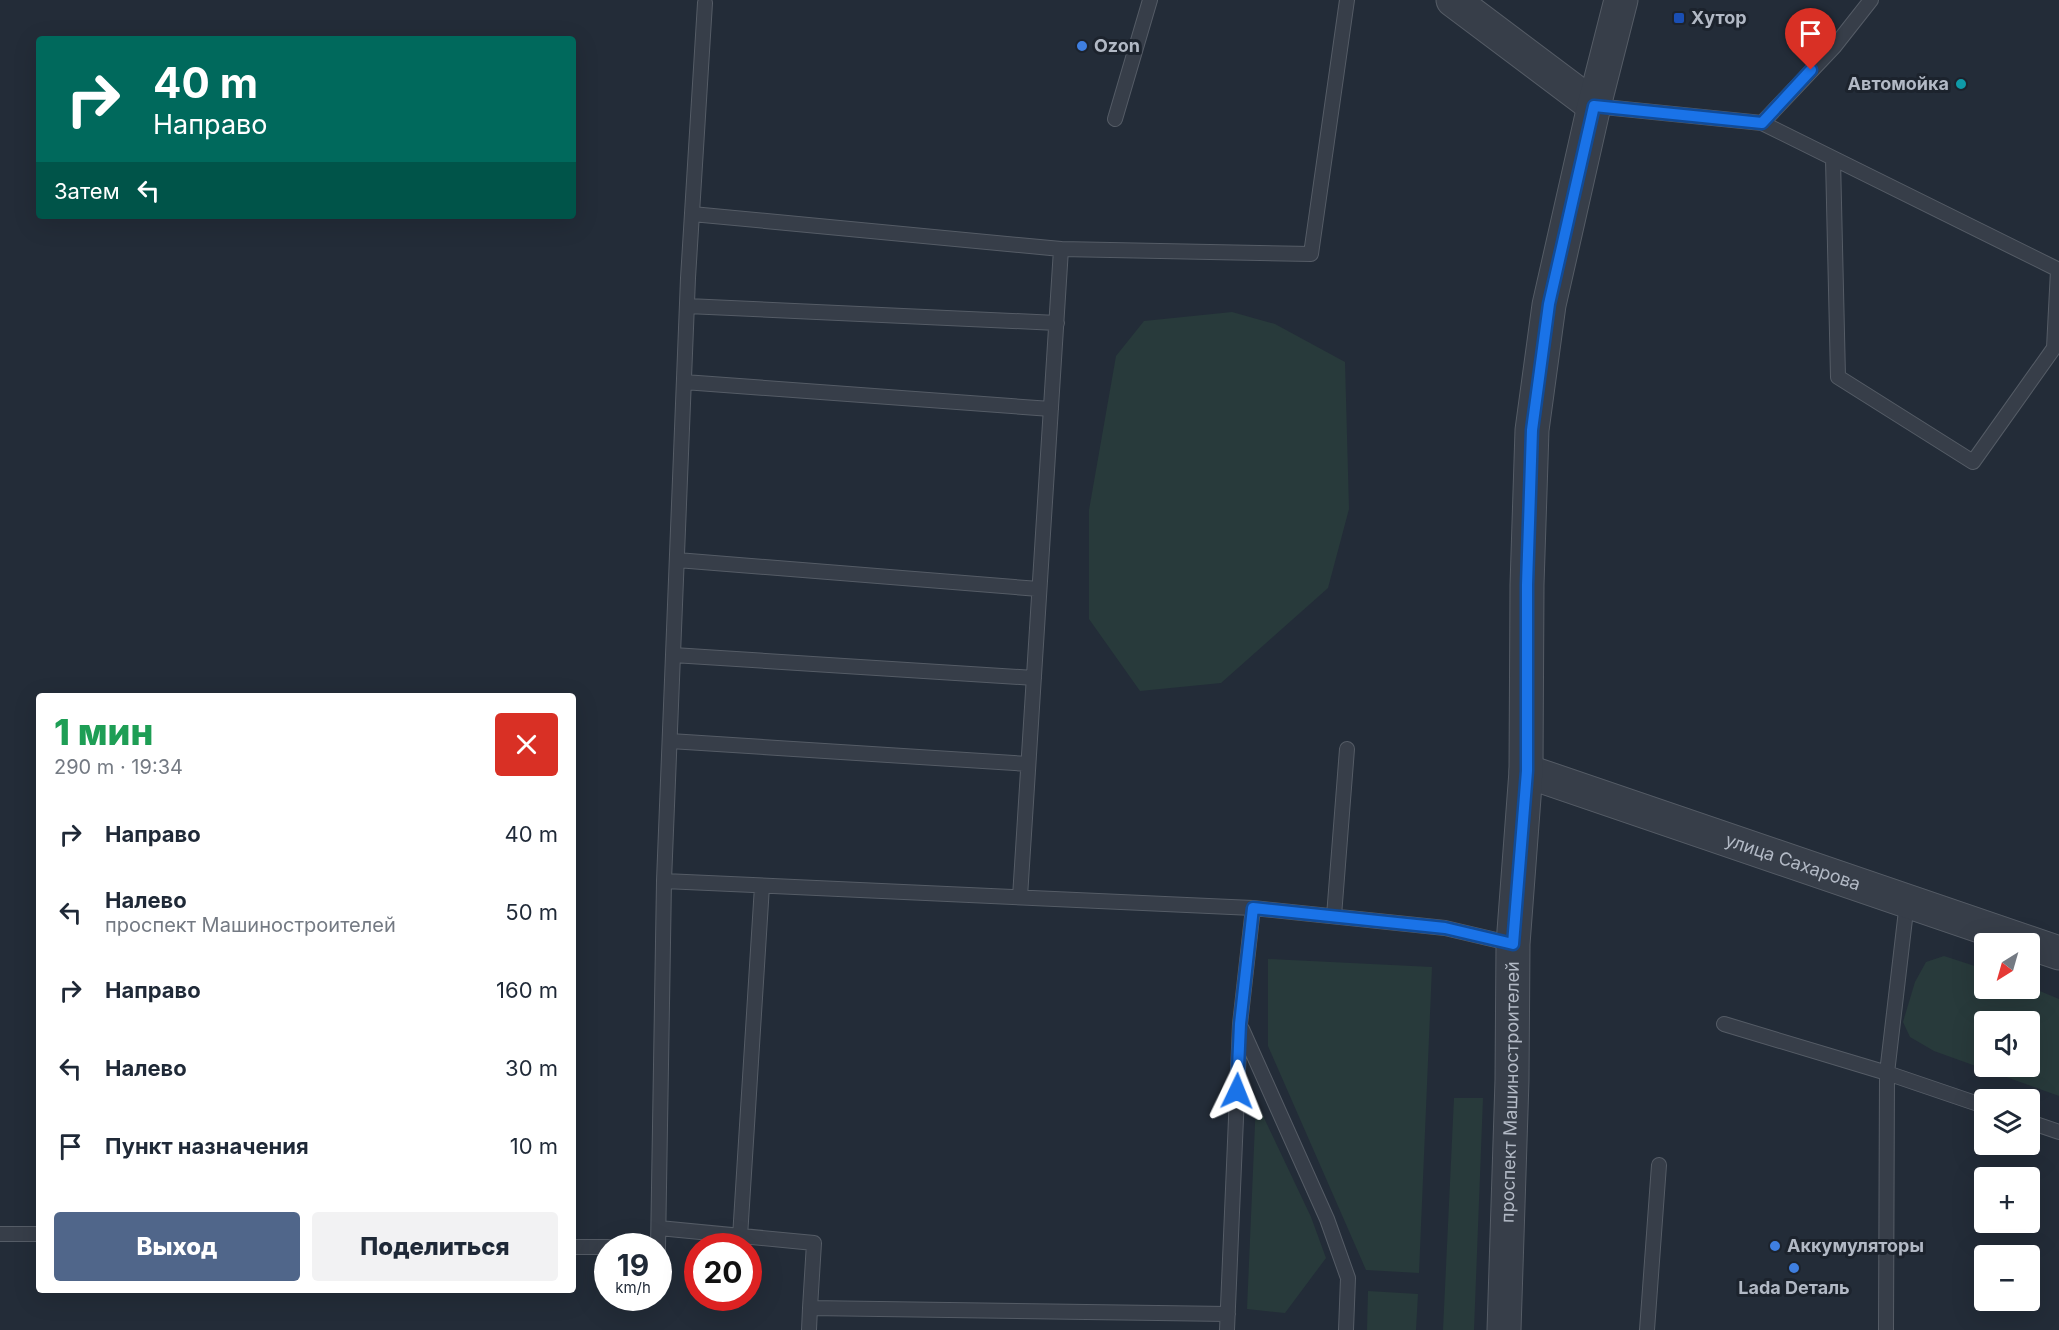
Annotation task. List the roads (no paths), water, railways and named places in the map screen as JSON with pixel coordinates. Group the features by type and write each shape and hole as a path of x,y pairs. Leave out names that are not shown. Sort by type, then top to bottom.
{"street":[{"path":"1453,0 1594,106"},
{"name":"проспект Машиностроителей","path":"1504,1330 1512,1080 1513,944 1527,771 1527,585 1532,430 1549,304 1594,106 1621,0"},
{"name":"улица Сахарова","path":"1527,771 2059,953"}],"lane":[{"path":"1115,119 1150,0"},
{"path":"692,214 1061,249 1311,254 1347,0"},
{"path":"1762,123 1834,46 1871,0"},
{"path":"659,1233 664,881 687,306 705,3"},
{"path":"1594,106 1762,123 2059,270 2054,348 1973,462 1838,377 1833,159"},
{"path":"1020,897 1061,249"},
{"path":"687,306 1057,323"},
{"path":"684,382 1051,409"},
{"path":"677,560 1040,589"},
{"path":"673,655 1034,678"},
{"path":"670,741 1028,764"},
{"path":"1334,916 1347,749"},
{"path":"664,881 1253,908 1445,928 1513,944"},
{"path":"740,1233 762,886"},
{"path":"1886,1330 1887,1073 1908,900"},
{"path":"1227,1330 1240,1024 1253,908"},
{"path":"1240,1024 1327,1219 1348,1278 1346,1330"},
{"path":"1724,1024 1887,1073 1974,1103"},
{"path":"2040,1125 2059,1132"},
{"path":"1647,1330 1659,1165"},
{"path":"659,1228 704,1233"},
{"path":"0,1234 36,1234"},
{"path":"762,1239 814,1243 809,1330"},
{"path":"576,1247 594,1247"},
{"path":"810,1308 1228,1314"}],"place":[{"name":"Хутор","path":"1679,18"},
{"name":"Ozon","path":"1082,46"},
{"name":"Автомойка","path":"1961,84"},
{"name":"Аккумуляторы","path":"1775,1246"},
{"name":"Lada Dеталь","path":"1794,1268"}]}
